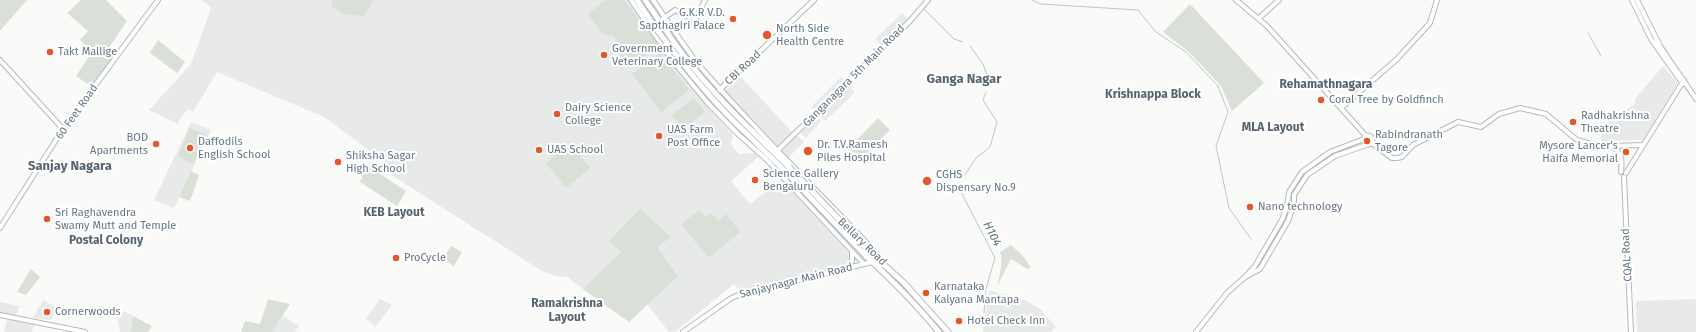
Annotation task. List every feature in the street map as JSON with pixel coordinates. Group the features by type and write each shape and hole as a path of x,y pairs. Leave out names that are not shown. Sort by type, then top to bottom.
{"highway":[{"path":"637,0 693,76 734,122 772,155"},
{"path":"645,0 678,48 699,74 726,106 752,131 772,155"},
{"name":"Bellary Road","path":"772,155 868,254 882,262 922,302 948,332"},
{"name":"Bellary Road","path":"868,254 867,263 918,307 939,332"}],"street":[{"name":"60 Feet Road","path":"0,228 64,129 158,0"},
{"path":"631,0 673,61 707,102 738,134 772,155 844,219 879,256 882,262"},
{"path":"653,0 687,50 720,89 832,230 867,263"},
{"path":"662,24 666,17 675,10 695,20 705,0"},
{"name":"CBI Road","path":"707,102 814,0"},
{"name":"Ganganagara 5th Main Road","path":"772,155 910,21 928,0"},
{"path":"1236,0 1259,18 1341,108 1365,137 1366,144 1373,144 1392,158 1402,157 1413,145 1458,122 1481,127 1499,114 1520,108 1546,114 1577,140 1594,145 1643,146"},
{"path":"1259,18 1279,0"},
{"path":"1341,108 1397,59 1430,23 1437,0"},
{"path":"1632,0 1650,39 1664,55 1696,99"},
{"path":"1637,0 1664,55"},
{"path":"0,60 64,129"},
{"name":"CQAL Road","path":"1624,173 1643,146 1683,81"},
{"path":"1196,332 1227,292 1245,277 1255,266 1283,218 1289,192 1302,172 1330,152 1365,137 1372,136 1371,143"},
{"path":"1245,277 1252,275 1260,269 1288,221 1294,204 1294,195 1307,175 1335,156 1371,143"},
{"name":"CQAL Road","path":"1610,146 1619,151 1626,176 1624,178 1631,332"},
{"path":"832,230 844,219"},
{"path":"841,238 852,228"},
{"path":"841,238 852,251 867,263"},
{"path":"847,268 852,261 852,251"},
{"name":"Sanjaynagar Main Road","path":"683,332 730,299 738,296 867,263"},
{"path":"0,315 85,332"}],"shaded area":[{"path":"0,0 27,0 0,31"},
{"path":"81,0 106,0 127,21 106,52 112,59 92,87 76,76 93,51 80,40 88,31 67,13"},
{"path":"202,0 627,0 686,82 733,134 731,145 739,154 755,153 758,157 731,181 750,204 781,180 851,255 845,266 741,292 734,284 675,332 669,332 647,304 629,322 567,277 555,276 542,271 385,171 389,165 324,117 217,72 193,112 188,109 181,117 178,124 149,110 191,64 211,8"},
{"path":"332,0 373,0 368,11 363,16 344,14 332,6"},
{"path":"605,0 624,0 659,45 630,68 616,49 616,41 614,36 603,34 588,14"},
{"path":"1190,4 1264,83 1232,111 1221,86 1188,51 1163,32"},
{"path":"902,13 909,20 882,46 875,39"},
{"path":"158,40 185,62 177,73 150,53"},
{"path":"660,53 689,90 661,112 632,74"},
{"path":"1663,66 1678,83 1643,140 1601,141 1601,127 1635,104 1635,99"},
{"path":"740,76 793,133 779,147 725,91"},
{"path":"841,77 845,82 815,112 811,107"},
{"path":"848,85 855,92 825,121 819,114"},
{"path":"694,98 705,112 683,129 672,115"},
{"path":"816,117 821,121 806,138 800,133"},
{"path":"878,118 890,130 861,159 849,148"},
{"name":"Daffodils English School","path":"191,122 211,130 174,208 154,200"},
{"path":"190,128 206,135 193,164 178,157"},
{"path":"797,135 804,142 788,158 782,151"},
{"path":"570,143 590,168 566,188 546,163"},
{"path":"366,165 406,191 397,206 360,182"},
{"path":"191,171 199,175 190,201 179,197"},
{"path":"640,209 671,237 657,247 678,276 629,322 583,289 621,252 609,241"},
{"path":"699,210 705,217 711,213 718,221 726,214 740,232 710,257 707,256 681,224"},
{"path":"1011,245 1023,256 1031,268 1027,269 1011,259 998,285 1001,264 1000,252"},
{"path":"451,246 462,252 454,266 443,259"},
{"path":"31,269 40,277 26,295 17,292"},
{"path":"989,290 1027,301 1041,310 1056,327 1051,332 983,332"},
{"path":"268,299 290,304 272,332 241,332 245,321 260,324"},
{"path":"380,299 392,305 375,327 366,318"},
{"path":"1696,299 1696,332 1637,332 1636,301"},
{"name":"Cornerwoods","path":"43,300 58,308 51,320 33,318"},
{"path":"0,302 20,306 16,315 0,312"},
{"path":"124,311 133,316 131,332 120,332 118,321"},
{"path":"133,316 152,326 148,332 131,332"},
{"path":"283,316 299,326 295,332 272,332"},
{"path":"7,319 34,325 32,332 4,332"}],"waterway":[{"path":"1032,0 1040,4 1138,10 1156,32 1186,52 1218,86 1228,112 1216,146 1229,208 1251,239"},
{"name":"H104","path":"924,9 954,39 963,42"},
{"path":"1588,33 1601,56"},
{"name":"H104","path":"970,46 983,64 989,81"},
{"name":"H104","path":"965,175 976,158 990,147 997,122 983,100 986,92"},
{"name":"H104","path":"959,188 995,258 986,289 984,313"}],"place":[{"name":"G.K.R V.D. Sapthagiri Palace","path":"733,19"},
{"name":"North Side Health Centre","path":"767,35"},
{"name":"Takt Mallige","path":"50,52"},
{"name":"Government Veterinary College","path":"604,55"},
{"name":"Coral Tree by Goldfinch","path":"1321,100"},
{"name":"Dairy Science College","path":"557,114"},
{"name":"Radhakrishna Theatre","path":"1573,122"},
{"name":"UAS Farm Post Office","path":"659,136"},
{"name":"Rabindranath Tagore","path":"1367,141"},
{"name":"BOD Apartments","path":"156,144"},
{"name":"Daffodils English School","path":"190,148"},
{"name":"UAS School","path":"539,150"},
{"name":"Dr. T.V.Ramesh Piles Hospital","path":"808,151"},
{"name":"Mysore Lancer's Haifa Memorial","path":"1626,152"},
{"name":"Shiksha Sagar High School","path":"338,162"},
{"name":"Science Gallery Bengaluru","path":"755,180"},
{"name":"CGHS Dispensary No.9","path":"927,181"},
{"name":"Nano technology","path":"1250,207"},
{"name":"Sri Raghavendra Swamy Mutt and Temple","path":"47,219"},
{"name":"ProCycle","path":"396,258"},
{"name":"Karnataka Kalyana Mantapa","path":"926,293"},
{"name":"Cornerwoods","path":"47,312"},
{"name":"Hotel Check Inn","path":"959,321"}],"district":[{"name":"Ganga Nagar","path":"964,79"},
{"name":"Rehamathnagara","path":"1326,85"},
{"name":"Krishnappa Block","path":"1153,95"},
{"name":"MLA Layout","path":"1273,128"},
{"name":"Sanjay Nagara","path":"70,166"},
{"name":"KEB Layout","path":"394,213"},
{"name":"Postal Colony","path":"106,241"},
{"name":"Ramakrishna Layout","path":"567,311"}]}
